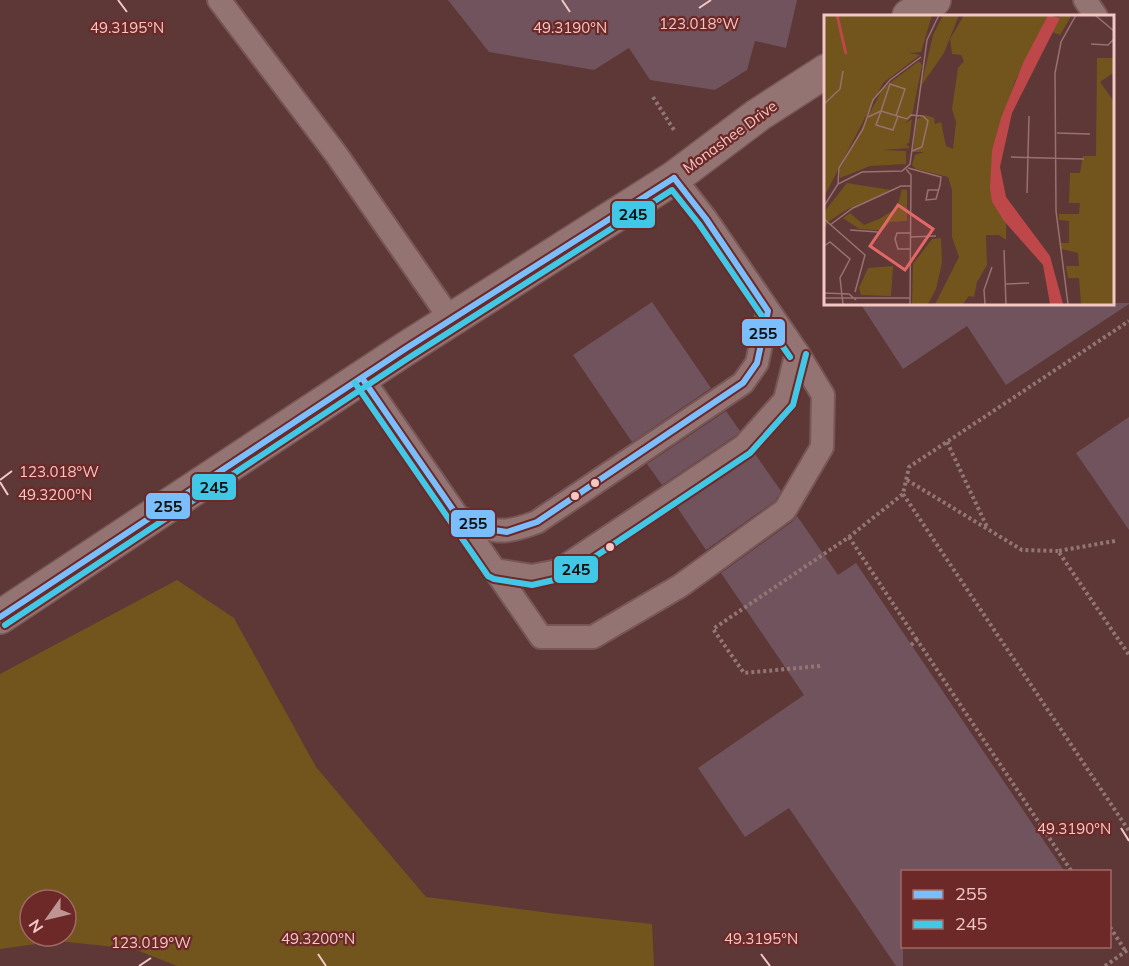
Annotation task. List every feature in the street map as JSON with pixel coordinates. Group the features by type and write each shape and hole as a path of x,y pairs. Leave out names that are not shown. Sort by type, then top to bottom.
{"street":[{"path":"911,15 934,0"},
{"name":"Monashee Drive","path":"0,617 451,320 674,178 758,115 824,72"}],"lane":[{"path":"219,0 336,154 451,320"},
{"path":"1085,0 1095,15"},
{"path":"362,378 541,637 593,637 680,586 785,510 822,447 823,395 797,352 706,219 674,178"},
{"path":"458,517 487,529 507,532 537,522 743,382 757,363 768,311"},
{"path":"495,570 532,576 558,571 744,446 785,400 797,352"}],"path":[{"path":"653,97 679,138"},
{"path":"820,666 744,674 713,629 849,537 903,494 909,467 1129,321"},
{"path":"947,442 988,530"},
{"path":"907,480 1022,550 1058,551 1115,541"},
{"path":"903,494 1129,831"},
{"path":"849,537 1071,870"},
{"path":"1058,551 1129,655"},
{"path":"911,645 917,640"},
{"path":"1105,966 1127,951 1111,928"}],"shaded area":[{"path":"177,580 234,618 316,767 426,897 652,924 654,966 177,966 134,949 78,943 78,888 18,888 18,947 0,949 0,674"}],"building":[{"path":"448,0 797,0 786,48 755,41 747,70 715,90 650,80 629,48 594,70 489,52"},
{"path":"652,302 711,388 632,442 573,355"},
{"path":"1129,303 1006,385 967,326 903,369 861,304"},
{"path":"726,411 740,431 662,485 647,464"},
{"path":"1129,417 1129,530 1076,453"},
{"path":"755,454 781,491 775,501 706,550 677,507"},
{"path":"797,516 838,575 856,563 1064,870 901,870 903,966 896,966 789,808 745,837 698,768 804,695 721,573"}],"transit line":[{"name":"255","path":"362,378 458,517 487,529 507,532 537,522 743,383 757,363 768,311 706,219 674,178"},
{"name":"255","path":"0,617 405,349 674,178"},
{"name":"245","path":"5,625 410,357 672,190 699,224 790,357"},
{"name":"245","path":"355,383 488,576 532,585 563,578 750,453 793,405 806,354"}]}
